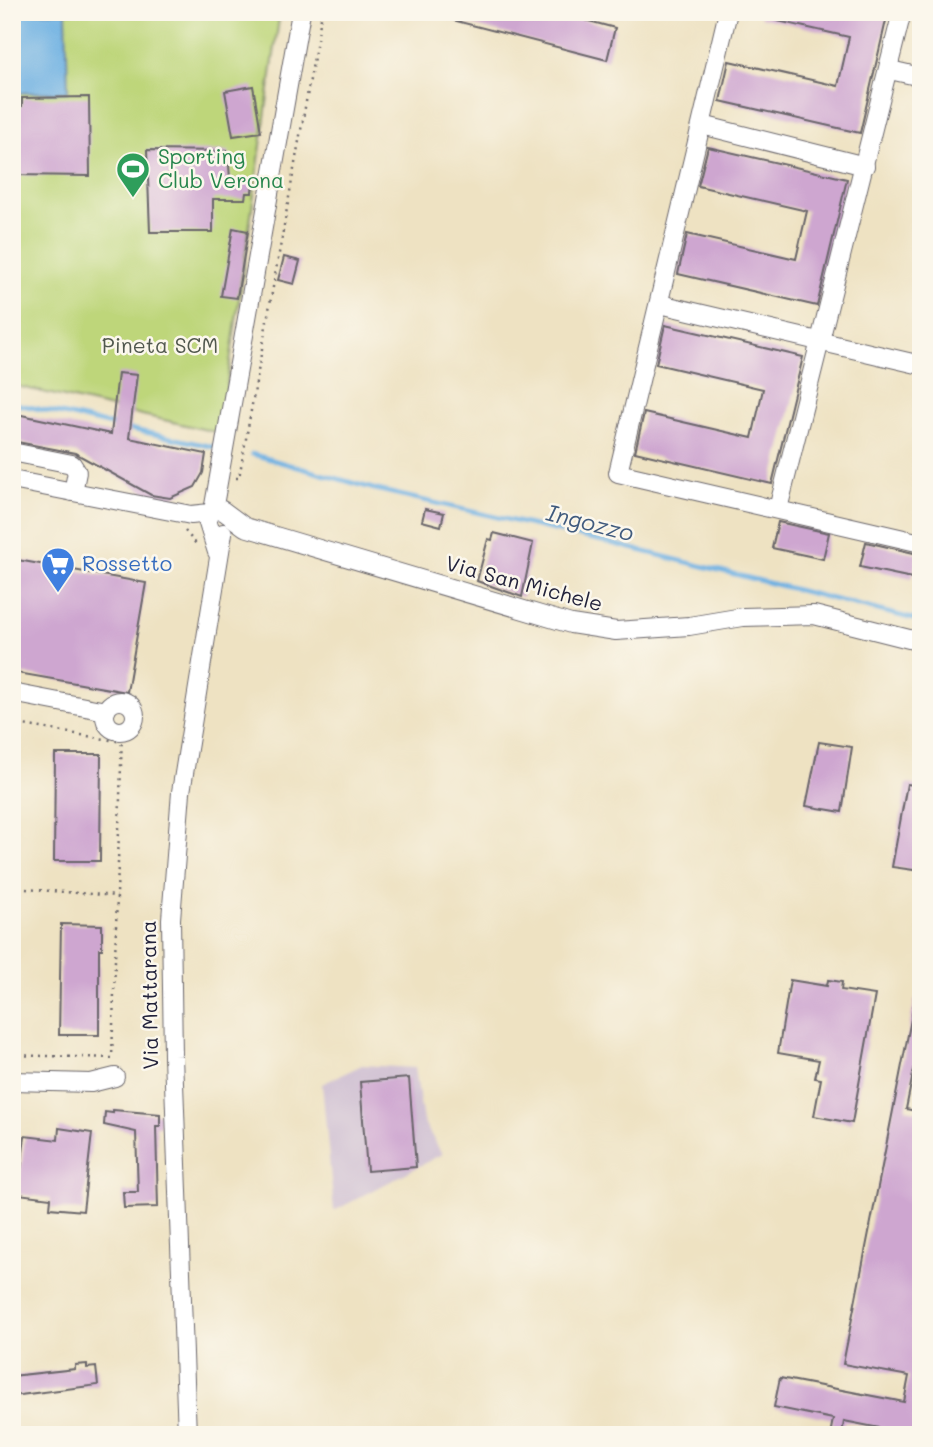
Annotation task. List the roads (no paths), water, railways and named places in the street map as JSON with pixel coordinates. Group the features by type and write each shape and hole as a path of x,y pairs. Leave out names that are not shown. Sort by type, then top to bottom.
{"street":[{"path":"12,480 222,522 220,483 301,12"},
{"path":"728,12 618,473 921,543"},
{"path":"778,509 890,70 902,12"},
{"path":"890,70 921,78"},
{"path":"702,125 865,166"},
{"path":"660,304 921,365"},
{"path":"12,452 72,464 77,472 73,492"},
{"name":"Via Mattarana","path":"187,1435 173,1069 171,919 181,792 219,559 222,522"},
{"name":"Via San Michele","path":"222,522 571,624 616,631 689,626 743,617 814,615 921,642"},
{"path":"12,693 106,711"},
{"path":"121,701 133,708 134,722 122,737 108,726 106,711 112,703 121,701"},
{"path":"12,1081 90,1083 115,1077"}],"water":[{"path":"18,12 66,12 68,92 18,93"}],"waterway":[{"name":"Ingozzo","path":"12,403 116,426"},
{"name":"Ingozzo","path":"125,428 219,448"},
{"name":"Ingozzo","path":"252,454 374,489 614,544 921,621"}],"place":[{"name":"Sporting Club Verona","path":"133,199"},
{"name":"Rossetto","path":"58,594"}],"park label":[{"name":"Pineta SCM","path":"160,346"}]}
